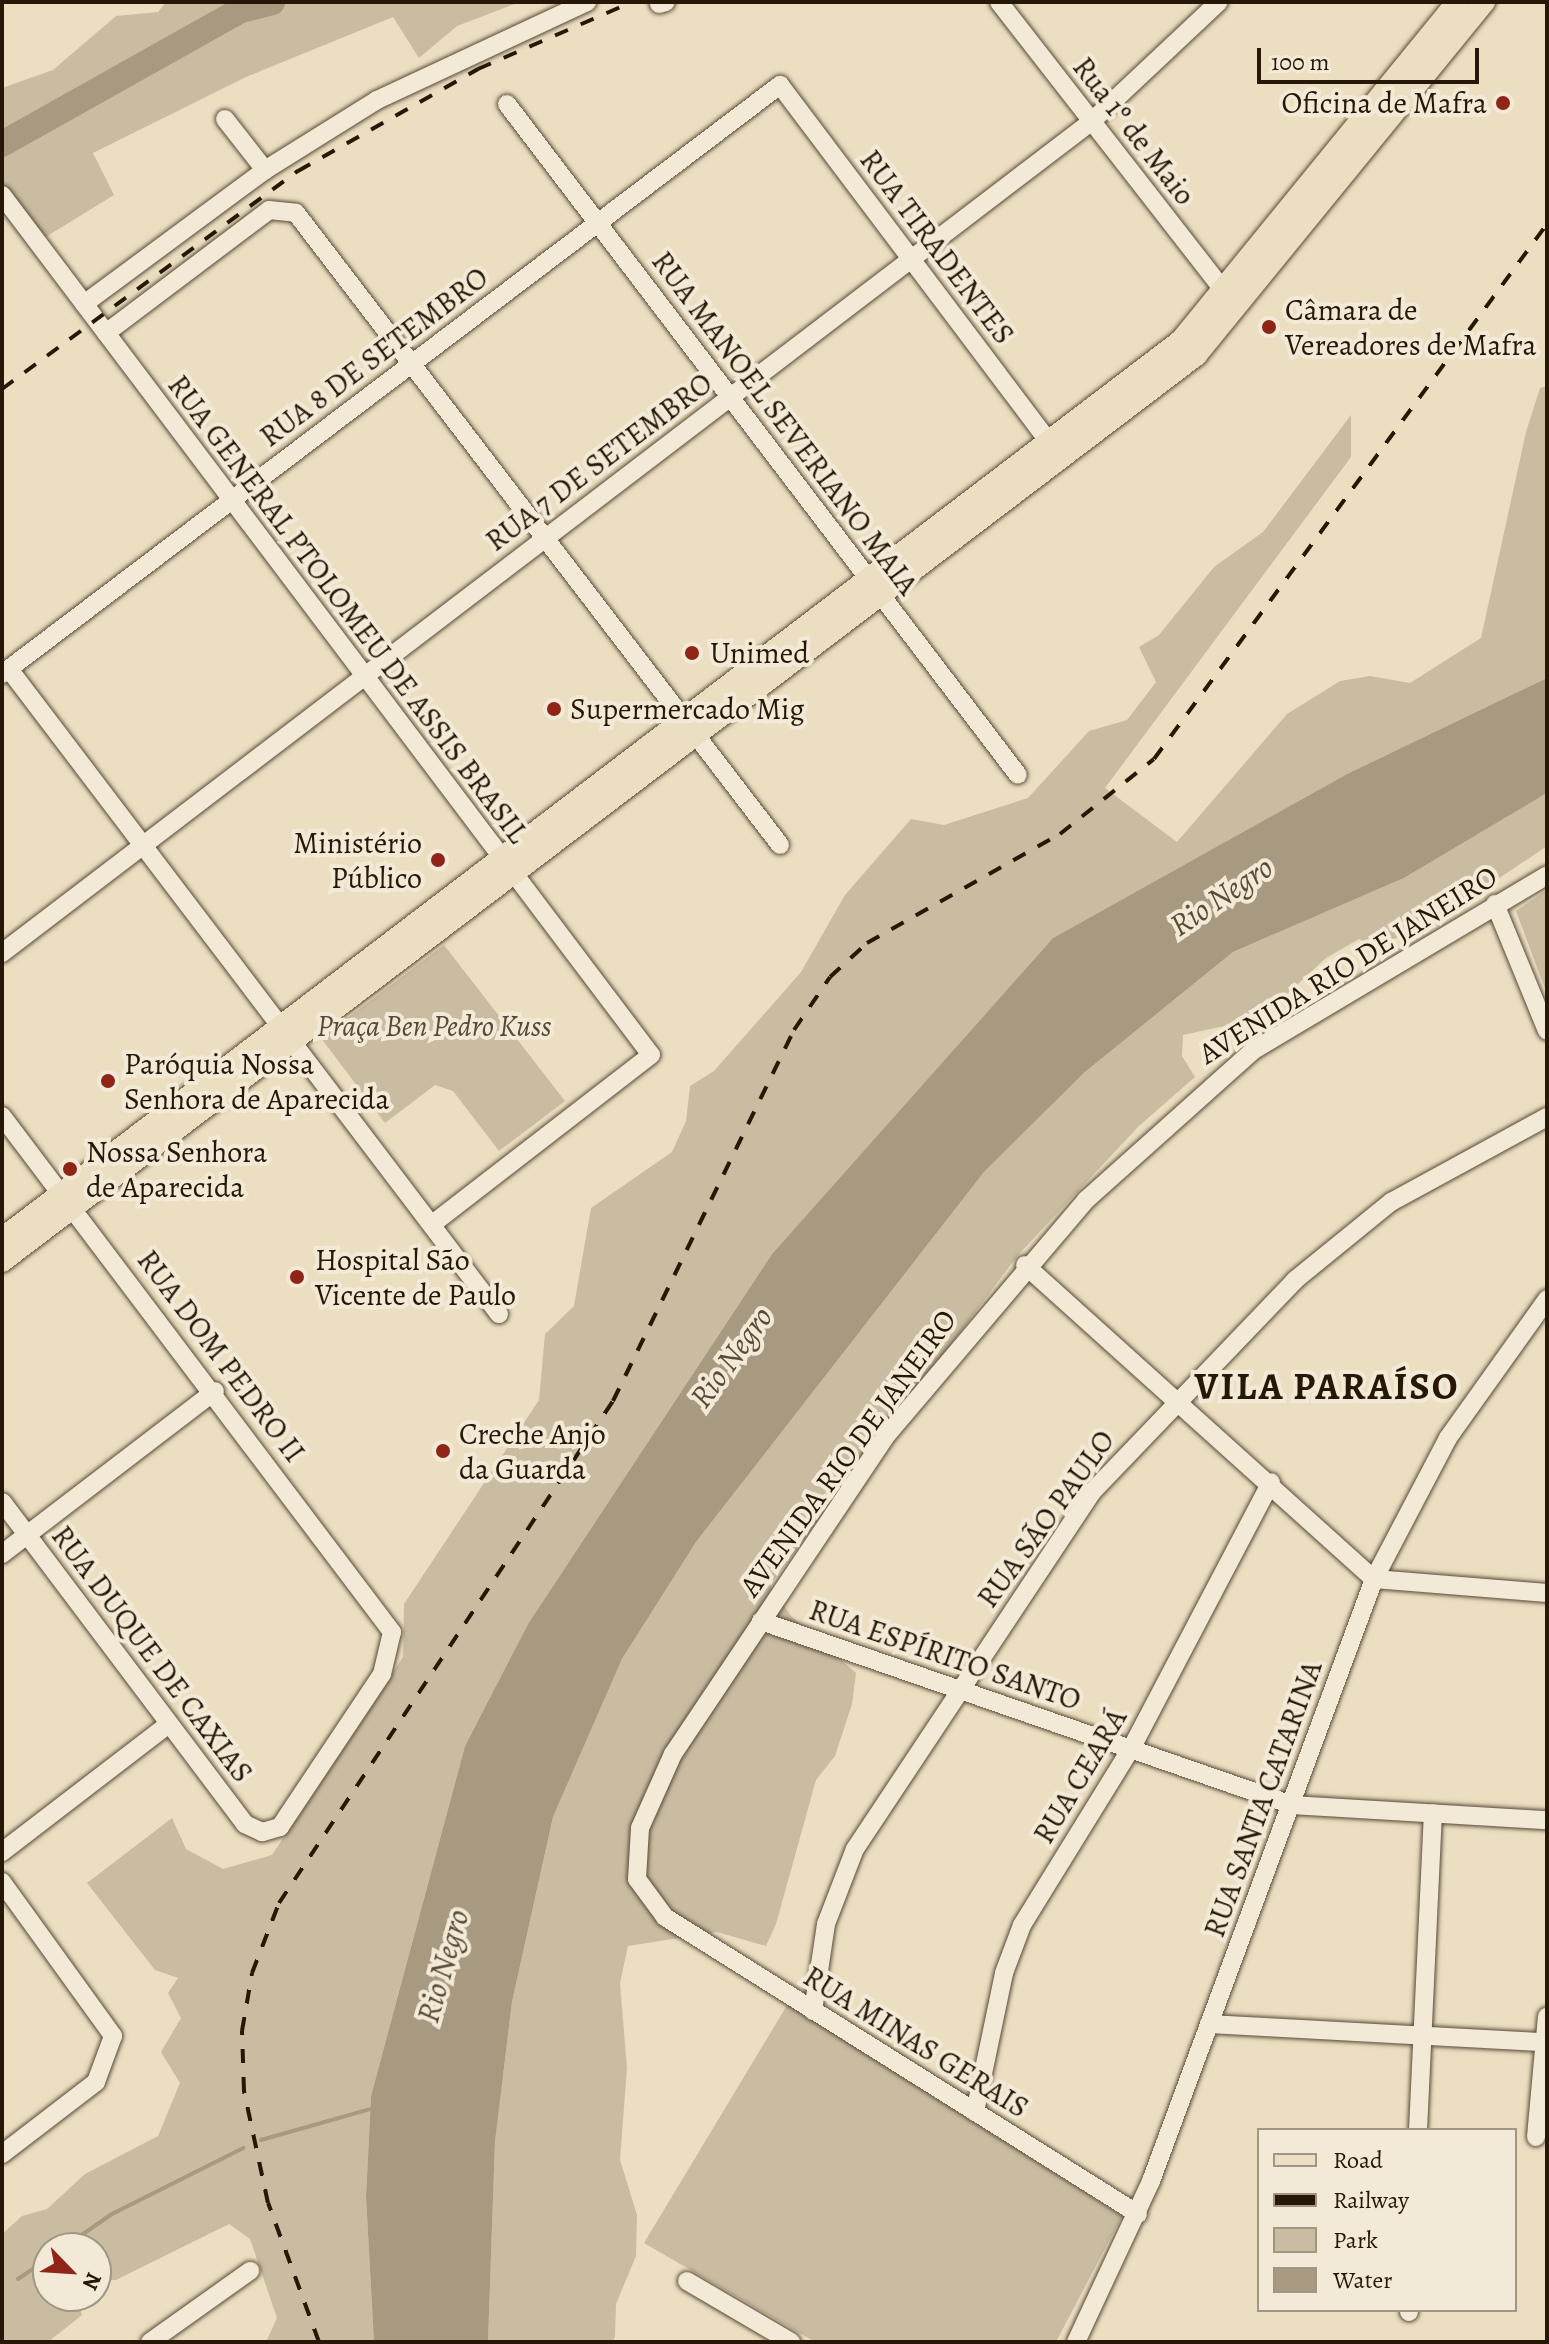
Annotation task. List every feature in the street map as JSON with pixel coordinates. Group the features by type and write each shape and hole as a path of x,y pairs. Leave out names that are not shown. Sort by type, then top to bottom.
{"main road":[{"path":"875,587 1049,442 1181,341 1226,294 1457,2"},
{"path":"2,1261 68,1200 875,587 1213,339 1484,2"},
{"path":"2,1239 68,1200"}],"street":[{"path":"84,304 265,170 436,69 587,2"},
{"name":"Rua 1º de Maio","path":"999,2 1226,294"},
{"name":"RUA 7 DE SETEMBRO","path":"2,953 1091,122 1219,2"},
{"name":"RUA 8 DE SETEMBRO","path":"5,671 780,85"},
{"name":"RUA TIRADENTES","path":"780,85 1049,442"},
{"name":"RUA MANOEL SEVERIANO MAIA","path":"507,104 1018,775"},
{"path":"225,119 265,170"},
{"name":"RUA GENERAL PTOLOMEU DE ASSIS BRASIL","path":"2,195 651,1055 434,1223"},
{"path":"106,333 269,210 287,208 415,361 780,845"},
{"path":"5,671 434,1223 499,1314"},
{"name":"AVENIDA RIO DE JANEIRO","path":"665,1917 637,1879 640,1828 673,1754 902,1414 1025,1265 1127,1157 1216,1079 1495,904 1547,875"},
{"path":"1495,904 1547,1031"},
{"name":"RUA DOM PEDRO II","path":"2,1116 215,1391 392,1632 370,1694 289,1817 262,1832"},
{"name":"RUA SÃO PAULO","path":"813,2011 826,1924 845,1869 959,1691 1086,1502 1174,1399 1295,1280 1391,1202 1547,1117"},
{"path":"1025,1265 1271,1482 1374,1579 1547,1593"},
{"name":"RUA SANTA CATARINA","path":"1076,2342 1138,2214 1374,1579 1448,1438 1547,1299"},
{"path":"2,1554 215,1391"},
{"name":"RUA CEARÁ","path":"975,2112 1011,1950 1132,1747 1271,1482"},
{"name":"RUA DUQUE DE CAXIAS","path":"2,1502 245,1824 262,1832"},
{"name":"RUA ESPÍRITO SANTO","path":"761,1621 959,1691 1132,1747 1292,1805 1547,1820"},
{"path":"2,1852 169,1724"},
{"path":"1418,2128 1433,1813"},
{"path":"2,1882 107,2021 113,2052 96,2082 2,2154"},
{"name":"RUA MINAS GERAIS","path":"665,1917 1138,2214"},
{"path":"1536,2137 1547,2016"},
{"path":"1209,2024 1545,2042"},
{"path":"150,2342 250,2271"},
{"path":"687,2281 784,2340"}],"green space":[{"path":"166,2 520,2 457,26 419,58 393,17 246,77 93,153 114,195 44,238 2,182 2,88 53,70 116,16 158,12"},
{"path":"1547,386 1547,678 1347,774 1053,938 772,1254 528,1624 465,1746 371,2096 366,2197 374,2342 266,2342 277,2318 250,2239 229,2224 116,2280 112,2280 112,2232 32,2232 32,2312 81,2312 82,2315 48,2342 3,2342 2,2234 22,2216 47,2209 85,2174 158,2136 180,2083 161,2052 181,2018 168,1993 178,1978 155,1970 87,1883 172,1818 186,1849 223,1869 272,1855 403,1657 404,1604 539,1400 545,1334 574,1306 591,1208 672,1152 686,1121 690,1086 714,1071 801,972 845,895 911,819 944,825 1028,798 1089,731 1127,720 1156,682 1139,647 1159,635 1214,567 1263,532 1351,415 1351,457 1105,788 1177,842 1287,714 1340,681 1370,676 1410,683 1481,638 1526,432 1540,388"},
{"path":"1547,793 1547,846 1528,859 1436,920 1376,947 1359,939 1326,958 1261,1018 1183,1035 1182,1056 1195,1077 1139,1126 1018,1255 770,1585 791,1616 856,1673 852,1704 835,1756 816,1780 776,1924 766,1946 717,1932 628,1946 620,1983 627,2068 620,2160 637,2215 636,2256 616,2304 613,2342 488,2342 495,2142 512,2002 553,1817 622,1659 696,1542 984,1172 1085,1072 1233,952 1404,878"},
{"path":"1547,890 1547,994 1516,911"},
{"name":"Praça Ben Pedro Kuss","path":"444,945 565,1101 499,1151 453,1091 435,1085 385,1123 321,1038"},
{"path":"789,2002 1122,2216 1056,2342 815,2342 644,2243"}],"water":[{"name":"Rio Negro","path":"1547,678 1547,793 1404,878 1233,952 1085,1072 984,1172 696,1542 622,1659 553,1817 512,2002 495,2142 488,2342 374,2342 366,2197 371,2096 465,1746 528,1624 772,1254 1053,938 1347,774"}],"waterway":[{"path":"2,144 241,10 272,2"},
{"path":"261,2140 374,2108"},
{"path":"86,2232 112,2214 243,2148"},
{"path":"18,2279 32,2270"}],"railway":[{"path":"2,389 298,171 478,69 632,2"},
{"path":"319,2342 268,2203 244,2091 242,2031 252,1973 279,1903 613,1401 794,1030 830,977 867,943 1060,834 1154,759 1547,224"}],"place":[{"name":"Oficina de Mafra","path":"1503,103"},
{"name":"Câmara de Vereadores de Mafra","path":"1269,327"},
{"name":"Unimed","path":"692,653"},
{"name":"Supermercado Mig","path":"554,709"},
{"name":"Ministério Público","path":"438,860"},
{"name":"Paróquia Nossa Senhora de Aparecida","path":"108,1081"},
{"name":"Nossa Senhora de Aparecida","path":"70,1169"},
{"name":"Hospital São Vicente de Paulo","path":"297,1277"},
{"name":"Creche Anjo da Guarda","path":"443,1451"}],"district":[{"name":"VILA PARAÍSO","path":"1327,1387"}]}
